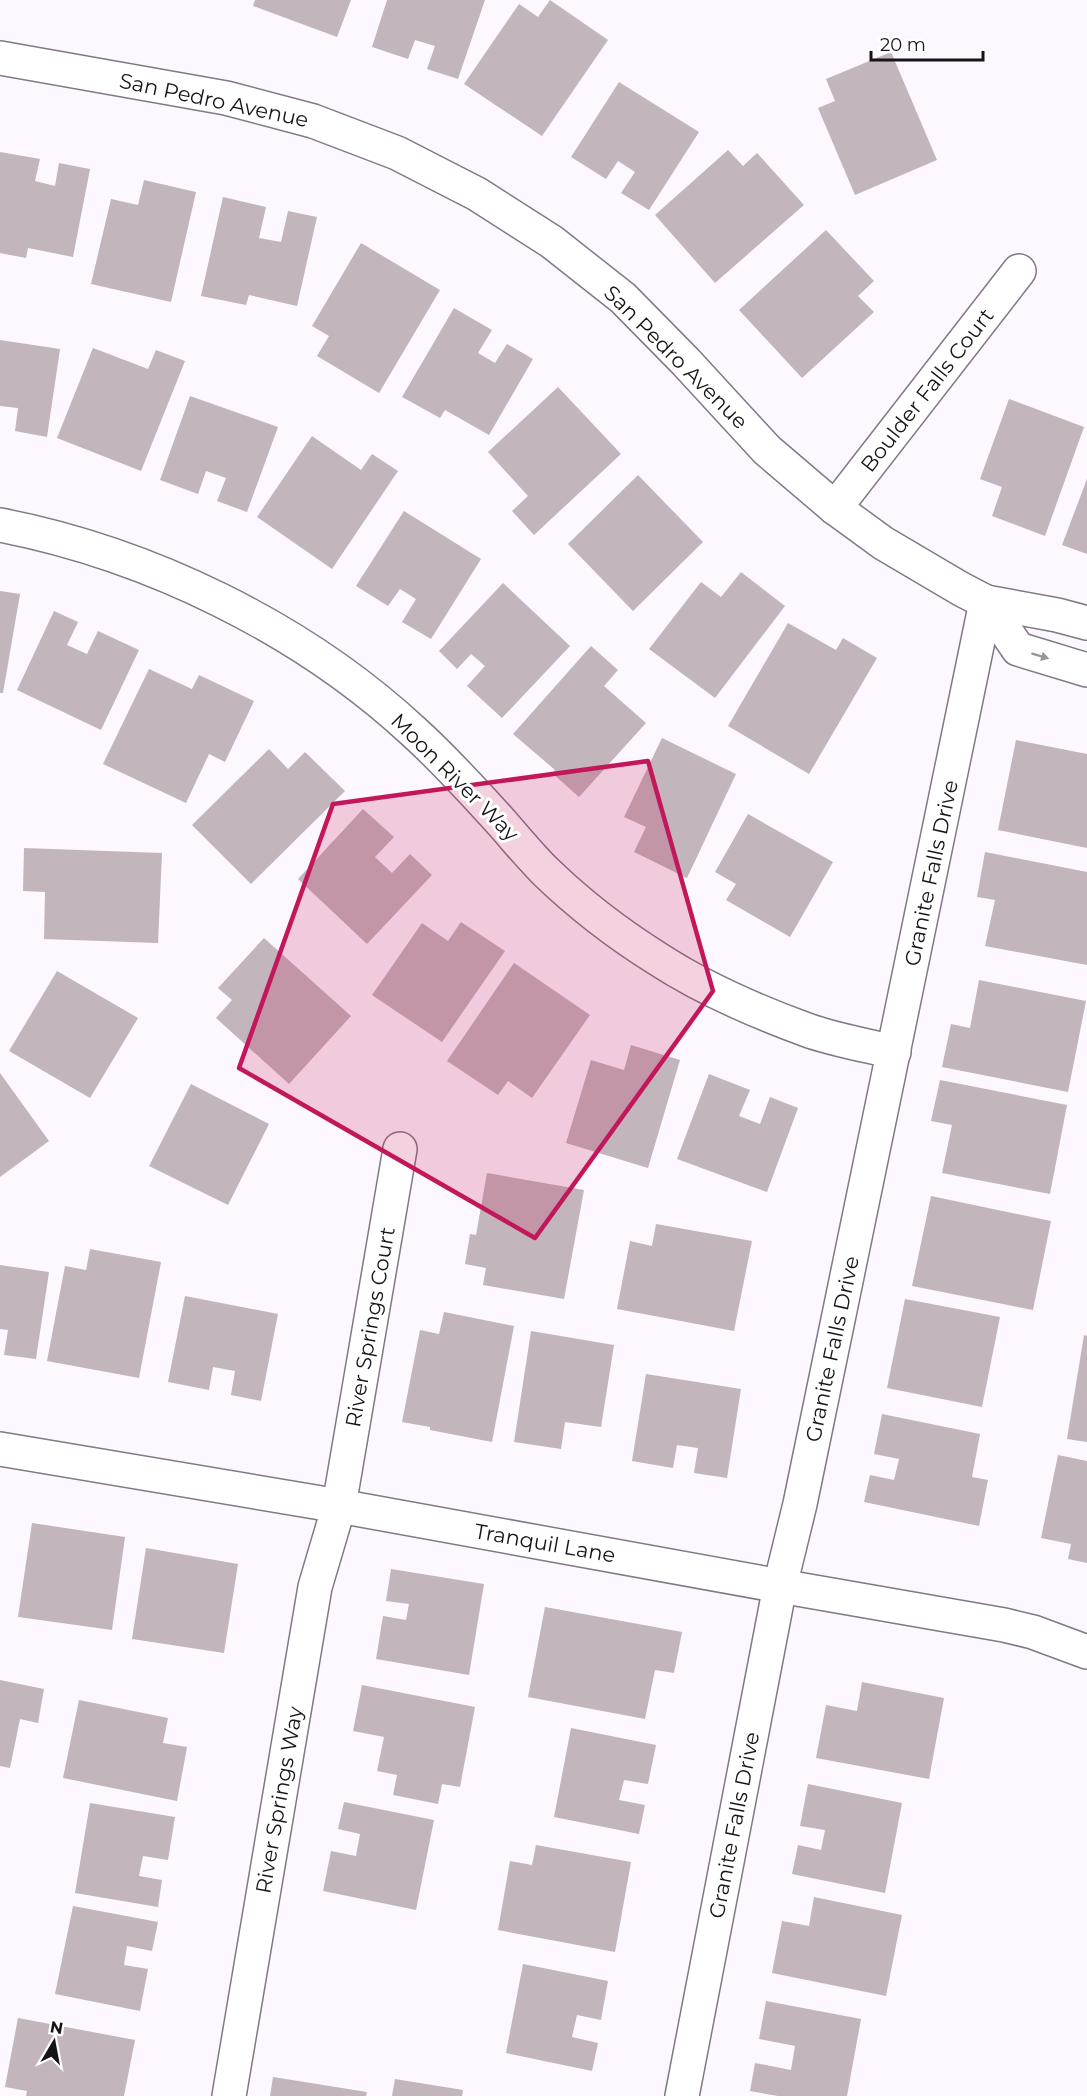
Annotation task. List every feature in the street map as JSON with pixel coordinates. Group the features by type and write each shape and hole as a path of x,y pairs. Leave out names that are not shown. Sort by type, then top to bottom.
{"street":[{"name":"San Pedro Avenue","path":"0,58 226,98 313,121 397,153 477,194 552,242 623,298 767,450 835,508 883,543 986,602 1058,615 1087,623"},
{"name":"Boulder Falls Court","path":"835,508 1019,271"},
{"name":"Moon River Way","path":"0,525 77,543 161,573 216,597 294,641 368,693 413,731 477,795 545,870 599,918 658,959 720,994 798,1026 894,1052"},
{"name":"San Pedro Avenue","path":"986,602 1018,649 1087,670"},
{"name":"Granite Falls Drive","path":"682,2096 780,1586 800,1504 986,602"},
{"name":"River Springs Court","path":"339,1506 400,1149"},
{"name":"Tranquil Lane","path":"0,1449 339,1506 1004,1625 1033,1632 1087,1652"},
{"name":"River Springs Way","path":"229,2096 315,1587 339,1506"}],"highlighted area":[{"path":"648,761 713,991 535,1238 239,1068 333,804"}],"building":[{"path":"255,0 351,0 337,37 253,6"},
{"path":"387,0 485,0 458,79 427,69 435,46 415,40 408,59 372,47"},
{"path":"550,0 608,40 542,136 464,84 519,4 538,17"},
{"path":"891,52 937,160 855,195 818,108 835,101 826,79"},
{"path":"619,82 699,132 649,210 621,193 635,172 618,161 606,179 571,157"},
{"path":"728,150 743,166 757,153 804,205 715,283 655,215"},
{"path":"0,152 40,159 35,181 55,186 59,163 90,169 73,257 28,248 26,258 0,253"},
{"path":"144,180 196,192 171,302 91,284 111,199 138,205"},
{"path":"223,197 266,207 259,238 281,242 288,211 317,217 297,306 249,295 246,305 201,296"},
{"path":"826,230 874,281 858,296 874,312 802,378 739,310"},
{"path":"361,243 440,290 379,393 317,356 329,336 312,326"},
{"path":"454,308 492,330 478,353 495,363 507,344 533,359 489,435 445,410 440,418 402,397"},
{"path":"0,340 60,349 47,437 15,431 18,408 0,406"},
{"path":"93,348 148,369 156,350 185,361 141,471 57,438"},
{"path":"558,387 621,454 534,535 512,511 528,496 488,452"},
{"path":"190,396 278,427 247,512 217,501 226,478 206,471 198,494 160,480"},
{"path":"1009,399 1084,427 1045,536 992,516 1002,487 980,479"},
{"path":"312,436 361,470 372,454 398,471 332,569 257,517"},
{"path":"638,475 703,542 633,611 568,544"},
{"path":"1087,479 1087,554 1062,545"},
{"path":"404,511 481,559 431,639 402,622 416,599 400,589 388,606 356,586"},
{"path":"741,572 785,606 715,698 649,649 701,582 721,597"},
{"path":"503,583 570,646 502,718 467,686 485,666 471,654 457,669 439,651"},
{"path":"0,591 20,594 3,693 0,693"},
{"path":"54,611 78,622 67,645 87,654 98,631 139,650 101,730 17,690"},
{"path":"788,623 836,650 843,638 877,658 809,774 728,726"},
{"path":"591,646 618,670 604,686 646,723 579,797 552,773 555,770 513,734"},
{"path":"149,669 192,689 199,675 254,701 225,762 209,754 186,803 103,764"},
{"path":"662,738 736,774 687,878 634,852 646,827 624,817"},
{"path":"1016,740 1087,754 1087,848 998,830"},
{"path":"269,749 288,769 305,752 345,791 251,884 192,825"},
{"path":"363,809 394,837 375,857 392,873 410,854 432,875 367,944 298,879"},
{"path":"748,814 833,862 790,937 726,900 736,884 715,872"},
{"path":"24,848 162,853 158,943 44,939 45,892 23,891"},
{"path":"985,852 1087,872 1087,965 985,946 995,900 977,897"},
{"path":"461,922 505,951 442,1042 372,995 422,923 448,941"},
{"path":"264,938 351,1016 289,1084 216,1018 232,1000 218,988"},
{"path":"514,963 590,1015 532,1098 508,1081 498,1095 447,1061"},
{"path":"57,971 138,1018 90,1098 9,1051"},
{"path":"979,980 1086,1001 1068,1092 942,1067 951,1024 970,1028"},
{"path":"631,1045 680,1060 648,1168 566,1143 591,1060 624,1070"},
{"path":"0,1073 49,1141 0,1177"},
{"path":"709,1074 750,1090 739,1116 760,1124 770,1097 798,1108 767,1192 677,1159"},
{"path":"940,1080 1067,1105 1050,1194 942,1173 952,1125 931,1121"},
{"path":"191,1084 269,1124 228,1205 149,1166"},
{"path":"487,1173 584,1190 564,1299 483,1285 486,1268 465,1264 470,1234 476,1235"},
{"path":"931,1196 1051,1221 1033,1310 912,1286"},
{"path":"656,1224 752,1241 734,1331 617,1309 630,1241 652,1246"},
{"path":"90,1249 161,1262 139,1378 47,1361 65,1266 86,1270"},
{"path":"0,1265 49,1272 36,1359 4,1355 8,1330 0,1329"},
{"path":"185,1296 278,1314 261,1401 231,1395 235,1371 213,1367 209,1390 168,1382"},
{"path":"905,1299 1000,1317 982,1407 887,1388"},
{"path":"444,1312 514,1326 492,1442 402,1422 420,1330 439,1334"},
{"path":"531,1331 614,1345 601,1427 565,1422 561,1449 514,1442"},
{"path":"1084,1335 1087,1336 1087,1442 1067,1439"},
{"path":"646,1374 741,1389 727,1478 694,1473 698,1448 677,1445 673,1468 632,1461"},
{"path":"882,1414 980,1434 972,1477 988,1480 979,1526 864,1502 870,1475 894,1480 899,1459 874,1454"},
{"path":"1058,1455 1087,1461 1087,1563 1068,1559 1071,1544 1041,1538"},
{"path":"32,1523 125,1537 112,1630 18,1617"},
{"path":"146,1548 238,1564 224,1653 132,1639"},
{"path":"391,1569 484,1584 469,1675 376,1659 383,1616 406,1620 409,1604 386,1601"},
{"path":"545,1607 682,1632 674,1673 655,1670 645,1719 528,1697"},
{"path":"0,1680 44,1689 38,1723 20,1719 10,1768 0,1766"},
{"path":"862,1682 944,1698 929,1779 816,1758 826,1705 857,1711"},
{"path":"362,1685 475,1707 460,1787 442,1784 438,1804 393,1795 397,1775 377,1771 384,1737 353,1731"},
{"path":"79,1700 168,1718 163,1743 187,1747 177,1801 63,1778"},
{"path":"571,1728 656,1745 648,1784 624,1780 619,1800 645,1805 639,1834 554,1817"},
{"path":"808,1784 902,1803 885,1893 792,1874 798,1845 821,1850 825,1830 800,1826"},
{"path":"344,1802 434,1820 416,1910 323,1891 331,1851 356,1856 360,1834 338,1829"},
{"path":"90,1803 175,1817 168,1860 143,1856 139,1876 162,1880 158,1907 75,1893"},
{"path":"536,1845 631,1862 615,1952 498,1930 510,1861 532,1865"},
{"path":"814,1897 902,1915 886,1996 772,1973 782,1921 809,1926"},
{"path":"73,1906 158,1922 152,1951 127,1946 124,1965 148,1969 140,2011 55,1994"},
{"path":"523,1964 608,1981 601,2020 577,2015 572,2037 598,2043 592,2071 506,2053"},
{"path":"766,2001 861,2019 847,2096 778,2096 750,2091 755,2063 791,2070 795,2046 759,2039"},
{"path":"18,2018 135,2040 124,2096 26,2096 27,2091 5,2087"},
{"path":"273,2077 367,2092 366,2096 270,2096"},
{"path":"395,2079 463,2090 462,2096 392,2096"}]}
